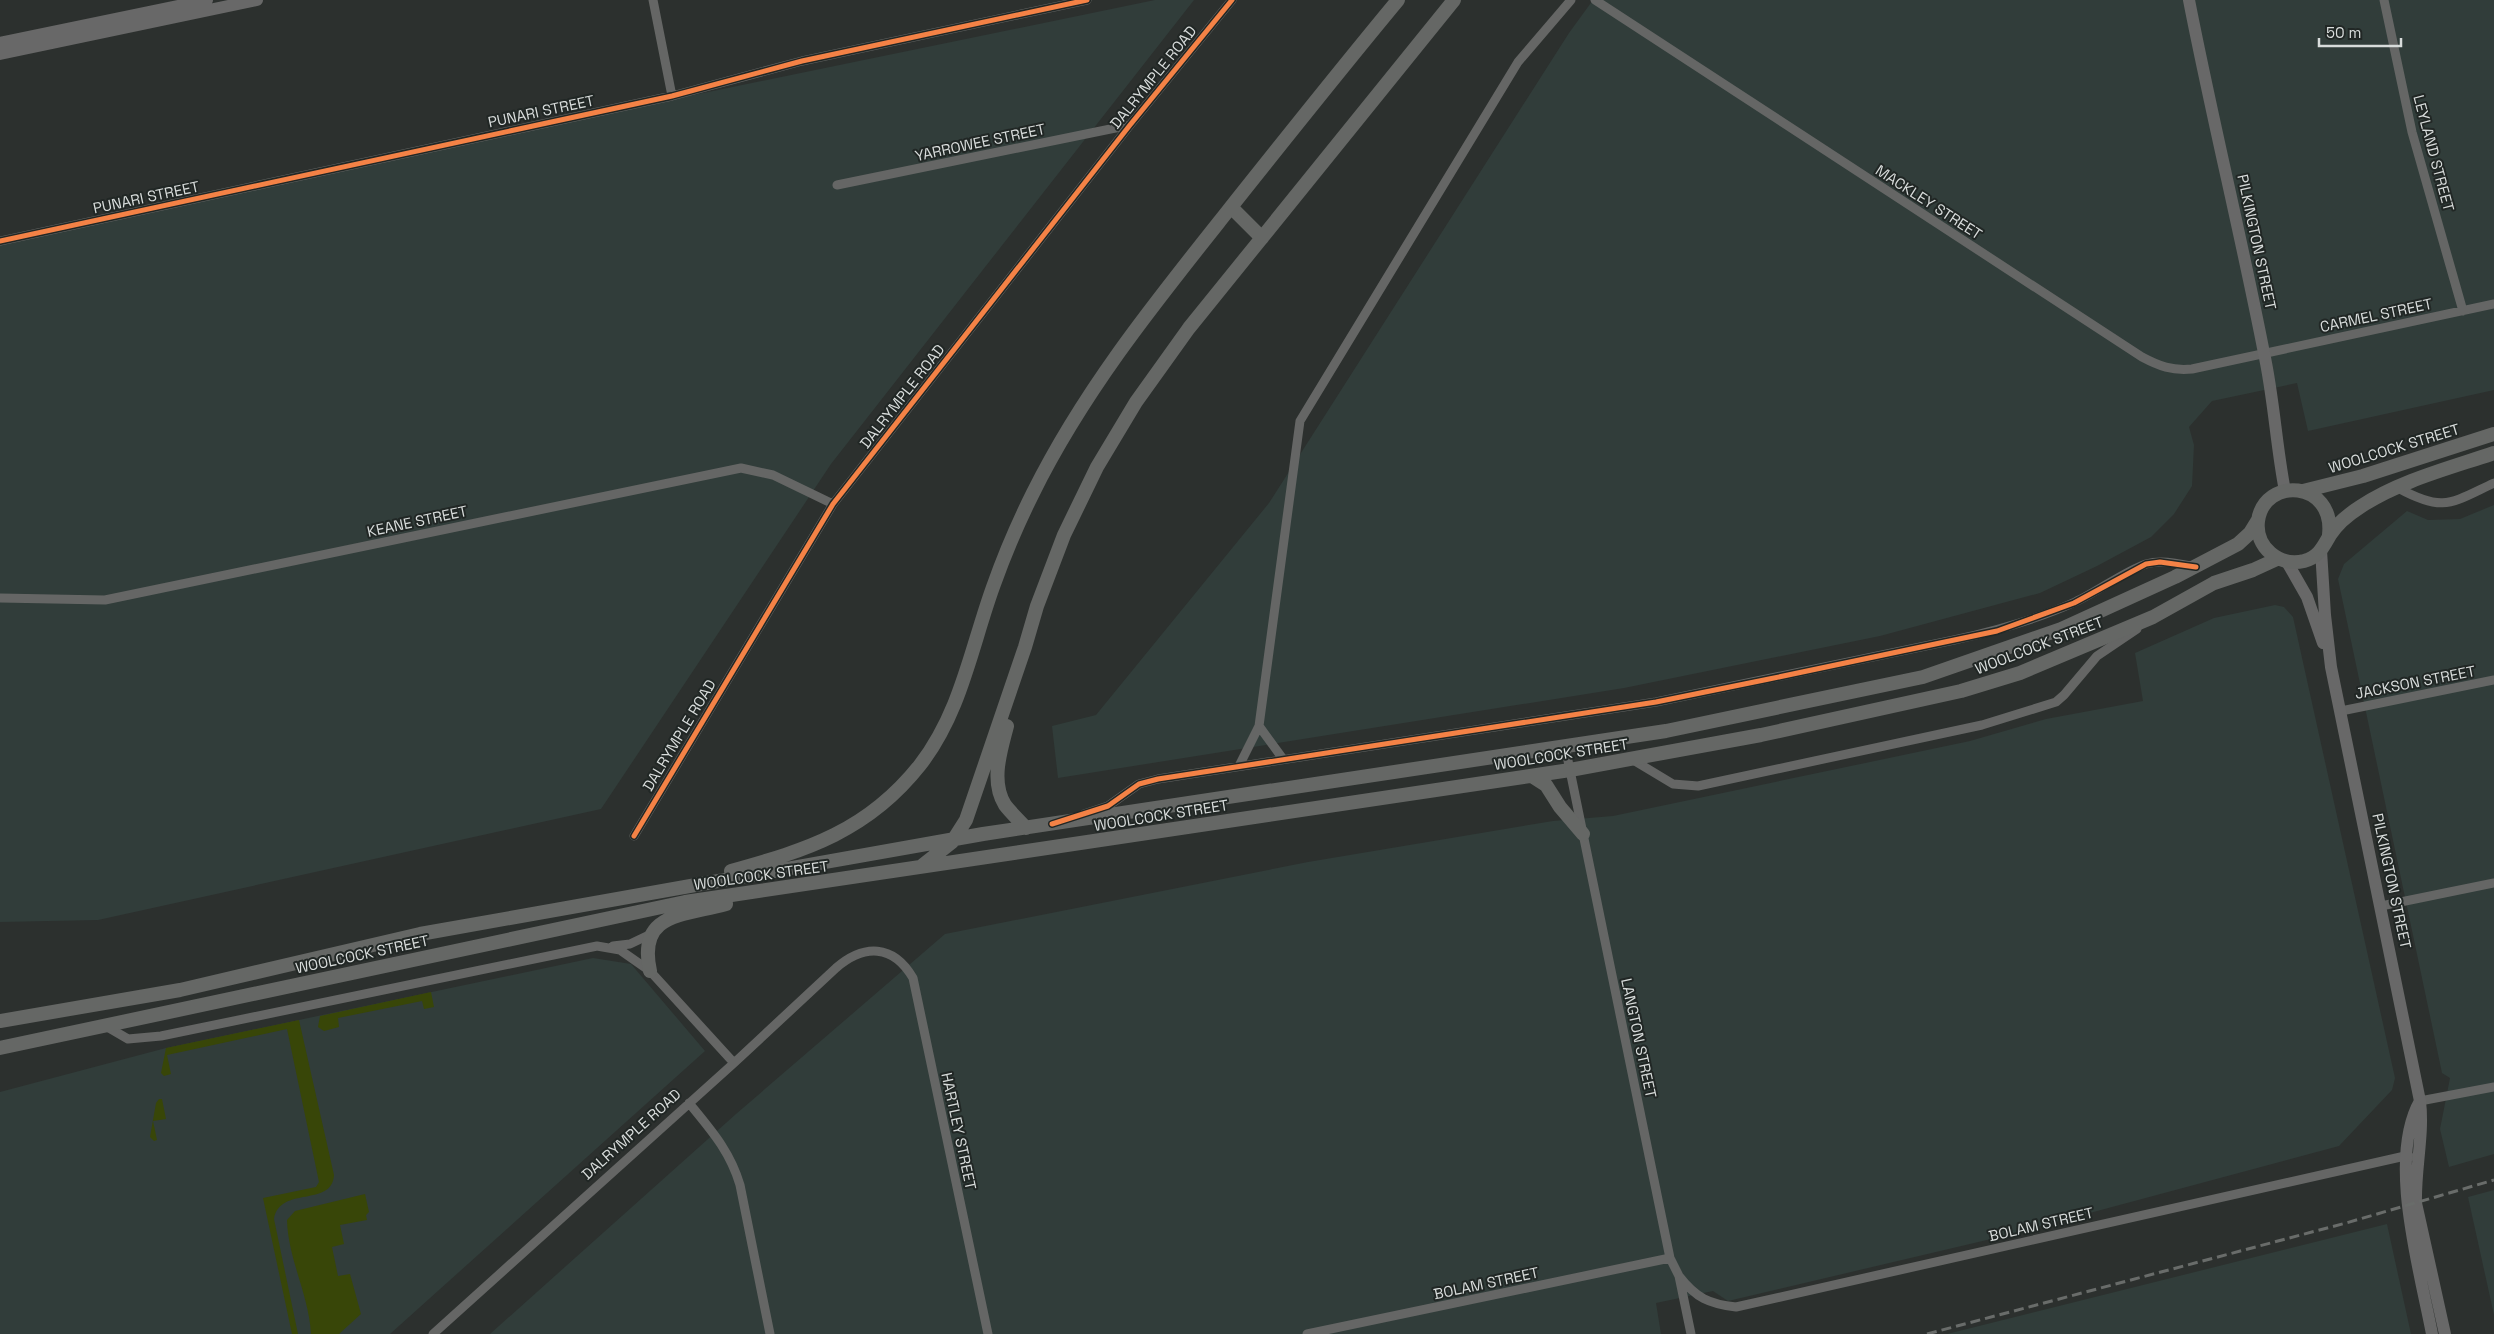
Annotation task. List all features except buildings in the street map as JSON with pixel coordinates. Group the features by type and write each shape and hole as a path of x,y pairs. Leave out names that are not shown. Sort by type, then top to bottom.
{"main road":[{"path":"658,892 794,854 823,842 850,827 876,809 920,765 938,739 952,712 964,683 993,586 1033,493 1081,405 1139,322 1398,0"},
{"path":"918,868 929,862 952,842 966,820 1025,647 1037,606 1064,535 1102,459 1152,380 1189,328 1454,0"},
{"path":"1231,207 1262,238"},
{"name":"WOOLCOCK STREET","path":"2303,491 2363,476 2494,434"},
{"path":"2330,536 2331,524 2328,513 2322,503 2303,491 2285,491 2267,502 2258,520 2260,538 2264,546 2282,560 2306,560 2322,550 2339,524 2361,506 2398,488 2494,453"},
{"name":"WOOLCOCK STREET","path":"0,1021 180,990 420,934 1026,828 1666,731 1923,677 2061,629 2196,567 2238,544 2250,533 2258,520"},
{"name":"WOOLCOCK STREET","path":"0,1048 685,902 1633,760 1961,691 2020,673 2153,617 2214,583 2282,560"},
{"path":"1025,647 997,769 1004,802 1026,828"},
{"path":"1532,776 1546,785 1560,807 1583,834"},
{"path":"910,848 921,852 922,857 918,868"},
{"path":"650,971 646,956 650,934 665,922 675,917 785,888"}],"street":[{"path":"0,44 207,0"},
{"path":"0,54 257,0"},
{"path":"653,0 672,96"},
{"name":"PUNARI STREET","path":"0,242 672,96 802,61 1086,0"},
{"name":"DALRYMPLE ROAD","path":"634,836 833,504 1130,125 1232,0"},
{"path":"1239,766 1259,726 1300,421 1518,62 1571,0"},
{"name":"MACKLEY STREET","path":"1595,0 2150,361 2177,371 2264,352"},
{"name":"PILKINGTON STREET","path":"2189,0 2264,352 2275,413 2278,454 2285,491"},
{"name":"LEYLAND STREET","path":"2384,0 2412,132 2463,311"},
{"name":"YARROWEE STREET","path":"836,185 1130,125"},
{"name":"CARMEL STREET","path":"2264,352 2494,304"},
{"name":"KEANE STREET","path":"0,598 106,600 741,468 773,475 833,504"},
{"path":"2398,488 2433,503 2446,504 2457,502 2494,483"},
{"name":"PILKINGTON STREET","path":"2322,550 2325,615 2331,667 2420,1101 2422,1122 2416,1203 2446,1334"},
{"name":"PILKINGTON STREET","path":"2282,560 2307,598 2331,667"},
{"path":"1052,824 1108,806 1139,784 1283,759 1656,702 1997,631 2074,603 2146,564 2173,563 2196,567"},
{"path":"1633,760 1672,784 1698,786 1982,725 2056,702 2064,696 2097,656 2153,617"},
{"name":"JACKSON STREET","path":"2341,711 2494,680"},
{"path":"1259,726 1283,759"},
{"name":"LANGTON STREET","path":"1565,746 1670,1258 1679,1276 1691,1334"},
{"path":"2381,906 2494,882"},
{"path":"104,1025 128,1039 154,1037 589,947 630,944 650,934"},
{"path":"606,947 629,955 650,971 734,1063"},
{"name":"DALRYMPLE ROAD","path":"433,1334 734,1063 848,957 856,953 879,951"},
{"name":"HARTLEY STREET","path":"879,951 896,957 913,978 988,1334"},
{"path":"2432,1334 2408,1206 2404,1156 2411,1117 2420,1101 2494,1087"},
{"path":"689,1103 723,1145 734,1163 770,1334"},
{"name":"BOLAM STREET","path":"1679,1276 1690,1290 1714,1305 1736,1307 2404,1156 2418,1158"},
{"name":"BOLAM STREET","path":"1307,1334 1670,1258"}],"shaded area":[{"path":"1155,0 1194,0 831,464 601,809 98,920 0,922 0,238"},
{"path":"1593,0 2494,0 2494,390 2308,431 2297,383 2212,401 2189,427 2194,445 2192,486 2174,514 2151,537 2097,566 2040,593 1880,636 1624,688 1058,778 1052,726 1096,715 1269,503 1569,33"},
{"path":"2494,505 2494,1154 2449,1167 2440,1129 2450,1078 2442,1073 2338,579 2344,564 2407,511 2428,520 2460,519"},
{"path":"2275,605 2284,607 2293,617 2395,1078 2392,1090 2339,1146 2008,1235 1728,1301 1713,1291 1656,1303 1661,1334 490,1334 736,1114 945,934 1308,862 1553,821 1613,816 1970,741 2046,719 2143,701 2135,653 2214,618"},
{"path":"593,958 631,964 705,1051 390,1334 0,1334 0,1092 166,1048"},
{"path":"2494,1190 2494,1315 2468,1197"},
{"path":"2387,1224 2411,1334 1947,1334"}],"green space":[{"path":"431,992 434,1007 424,1009 422,1001 338,1018 339,1027 324,1031 318,1027 320,1016"},
{"path":"299,1020 334,1175 331,1185 325,1191 286,1202 278,1209 274,1219 298,1334 292,1334 263,1198 316,1187 319,1182 287,1029 167,1055 171,1074 164,1076 161,1073 166,1048"},
{"path":"159,1099 162,1099 166,1119 153,1121 157,1140 154,1141 150,1137 156,1103"},
{"path":"365,1194 369,1212 366,1215 367,1220 340,1225 344,1244 332,1247 338,1276 350,1274 361,1314 339,1334 311,1334 307,1305 291,1249 287,1220 295,1211"}],"railway":[{"path":"1927,1334 2346,1223 2494,1180"}],"cycle path":[{"path":"0,241 672,96 802,61 1087,0"},
{"path":"634,836 833,504 1130,125 1232,0"},
{"path":"1052,824 1108,806 1139,784 1158,779 1656,702 1769,679 1997,631 2074,603 2146,564 2160,562 2196,567"}]}
